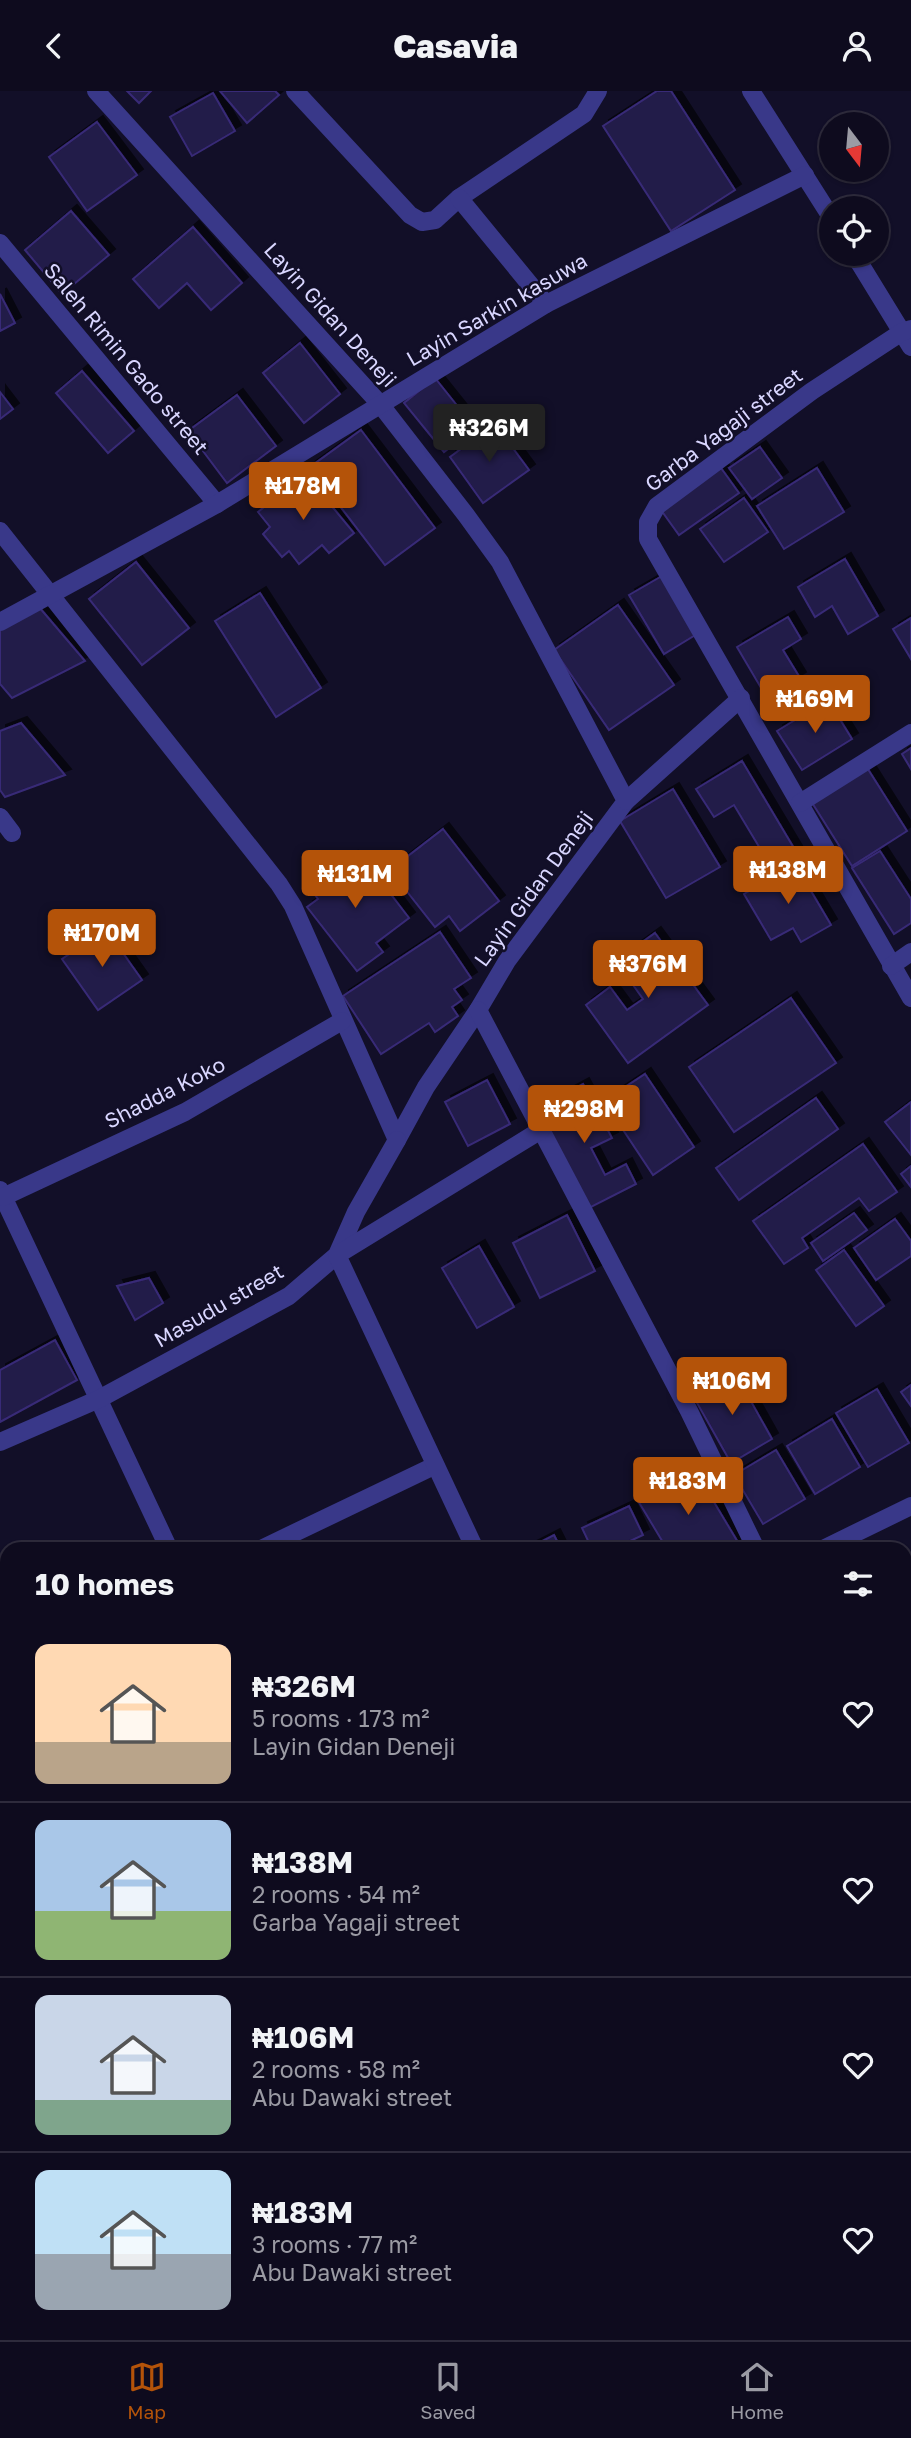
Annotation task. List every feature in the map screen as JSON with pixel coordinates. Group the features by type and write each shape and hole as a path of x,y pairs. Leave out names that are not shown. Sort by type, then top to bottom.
{"street":[{"name":"Layin Gidan Deneji","path":"96,91 380,404 500,562 626,801 506,961 478,1010 426,1087 397,1140"},
{"path":"295,91 410,215 422,222 435,220 459,198 583,114 597,91"},
{"path":"751,91 819,198"},
{"name":"Layin Sarkin kasuwa","path":"0,622 217,504 546,304 805,175"},
{"path":"459,198 546,304"},
{"name":"Saleh Rimin Gado street","path":"0,243 217,504"},
{"path":"862,266 908,336"},
{"name":"Garba Yagaji street","path":"908,336 812,391 657,506 648,522 648,539 911,998"},
{"path":"0,531 279,884 293,906 397,1140"},
{"path":"626,801 741,698"},
{"path":"800,803 911,733"},
{"path":"0,817 12,833"},
{"path":"891,966 911,952"},
{"path":"478,1010 689,1411 753,1542"},
{"name":"Shadda Koko","path":"2,1194 185,1112 342,1021"},
{"path":"472,1542 337,1255 541,1130"},
{"name":"Masudu street","path":"0,1442 99,1399 289,1296 337,1255 356,1212 397,1140"},
{"path":"2,1194 166,1542"},
{"path":"276,1542 434,1466"},
{"path":"837,1542 911,1506"}],"building":[{"path":"127,91 151,91 139,103"},
{"path":"220,91 275,91 279,95 247,123"},
{"path":"657,91 671,91 735,190 671,231 603,126"},
{"path":"213,93 235,131 192,156 170,117"},
{"path":"97,122 137,175 87,211 49,157"},
{"path":"71,211 109,255 62,294 25,250"},
{"path":"193,227 242,283 211,310 187,283 159,308 133,279"},
{"path":"0,294 15,323 0,331"},
{"path":"300,343 340,394 304,423 263,373"},
{"path":"82,371 134,431 108,453 56,393"},
{"path":"435,378 475,428 444,452 404,403"},
{"path":"0,392 13,409 0,419"},
{"path":"237,395 276,446 227,483 188,431"},
{"path":"495,424 529,470 483,503 450,457"},
{"path":"361,430 435,528 385,565 310,467"},
{"path":"760,447 782,478 752,499 729,468"},
{"path":"721,468 739,493 679,535 661,510"},
{"path":"817,468 844,512 784,549 757,506"},
{"path":"305,474 354,533 329,553 322,545 299,564 289,551 282,557 263,534 270,527 258,512"},
{"path":"744,498 768,532 724,562 700,529"},
{"path":"845,559 878,616 848,634 832,606 815,617 798,587"},
{"path":"136,562 189,628 142,665 89,599"},
{"path":"662,576 697,634 664,654 629,595"},
{"path":"260,593 321,688 276,717 215,621"},
{"path":"618,605 674,685 609,730 554,650"},
{"path":"39,607 85,661 12,698 0,684 0,627"},
{"path":"788,617 801,639 783,650 800,678 767,698 737,647"},
{"path":"911,618 911,659 893,629"},
{"path":"828,700 852,739 802,770 777,731"},
{"path":"21,723 65,775 5,797 0,790 0,731"},
{"path":"911,748 911,769 902,754"},
{"path":"742,761 798,855 773,870 734,805 714,817 696,789"},
{"path":"866,766 907,831 852,866 811,801"},
{"path":"673,789 720,867 666,898 620,821"},
{"path":"443,829 499,901 460,931 449,916 435,927 390,870"},
{"path":"880,851 911,899 911,923 894,934 852,868"},
{"path":"352,857 359,867 366,862 409,918 376,943 383,952 357,971 307,907 318,899 307,884 335,862 339,867"},
{"path":"795,864 831,925 801,942 793,928 771,940 744,894"},
{"path":"106,929 142,980 98,1010 62,959"},
{"path":"440,932 471,978 454,989 462,1000 452,1007 458,1016 435,1032 429,1023 381,1054 343,996"},
{"path":"655,933 708,1005 628,1063 586,1005 610,987 627,1010 643,999 616,961"},
{"path":"791,998 836,1063 734,1132 689,1067"},
{"path":"645,1074 694,1147 653,1175 604,1101"},
{"path":"487,1080 510,1124 468,1146 445,1102"},
{"path":"583,1084 612,1138 591,1148 605,1175 626,1164 636,1184 589,1208 537,1109"},
{"path":"816,1098 838,1129 739,1200 716,1168"},
{"path":"911,1102 911,1155 885,1122"},
{"path":"863,1144 897,1192 869,1211 859,1198 802,1238 808,1248 784,1264 753,1221"},
{"path":"911,1166 911,1187 901,1174"},
{"path":"854,1213 867,1230 823,1261 811,1243"},
{"path":"567,1215 595,1271 540,1298 513,1243"},
{"path":"895,1219 911,1241 911,1256 876,1280 854,1248"},
{"path":"479,1246 514,1307 477,1328 442,1268"},
{"path":"844,1250 884,1306 856,1326 816,1270"},
{"path":"149,1278 163,1303 135,1320 117,1286"},
{"path":"55,1340 77,1380 0,1422 0,1370"},
{"path":"734,1371 772,1439 731,1463 692,1394"},
{"path":"911,1385 911,1406 901,1392"},
{"path":"877,1389 909,1443 868,1467 836,1413"},
{"path":"832,1419 860,1467 815,1494 787,1446"},
{"path":"776,1450 805,1499 763,1524 734,1475"},
{"path":"693,1467 738,1542 663,1542 637,1499 654,1489 661,1501 679,1490 672,1479"},
{"path":"629,1506 643,1535 628,1542 589,1542 582,1528"},
{"path":"554,1535 558,1542 540,1542"}]}
